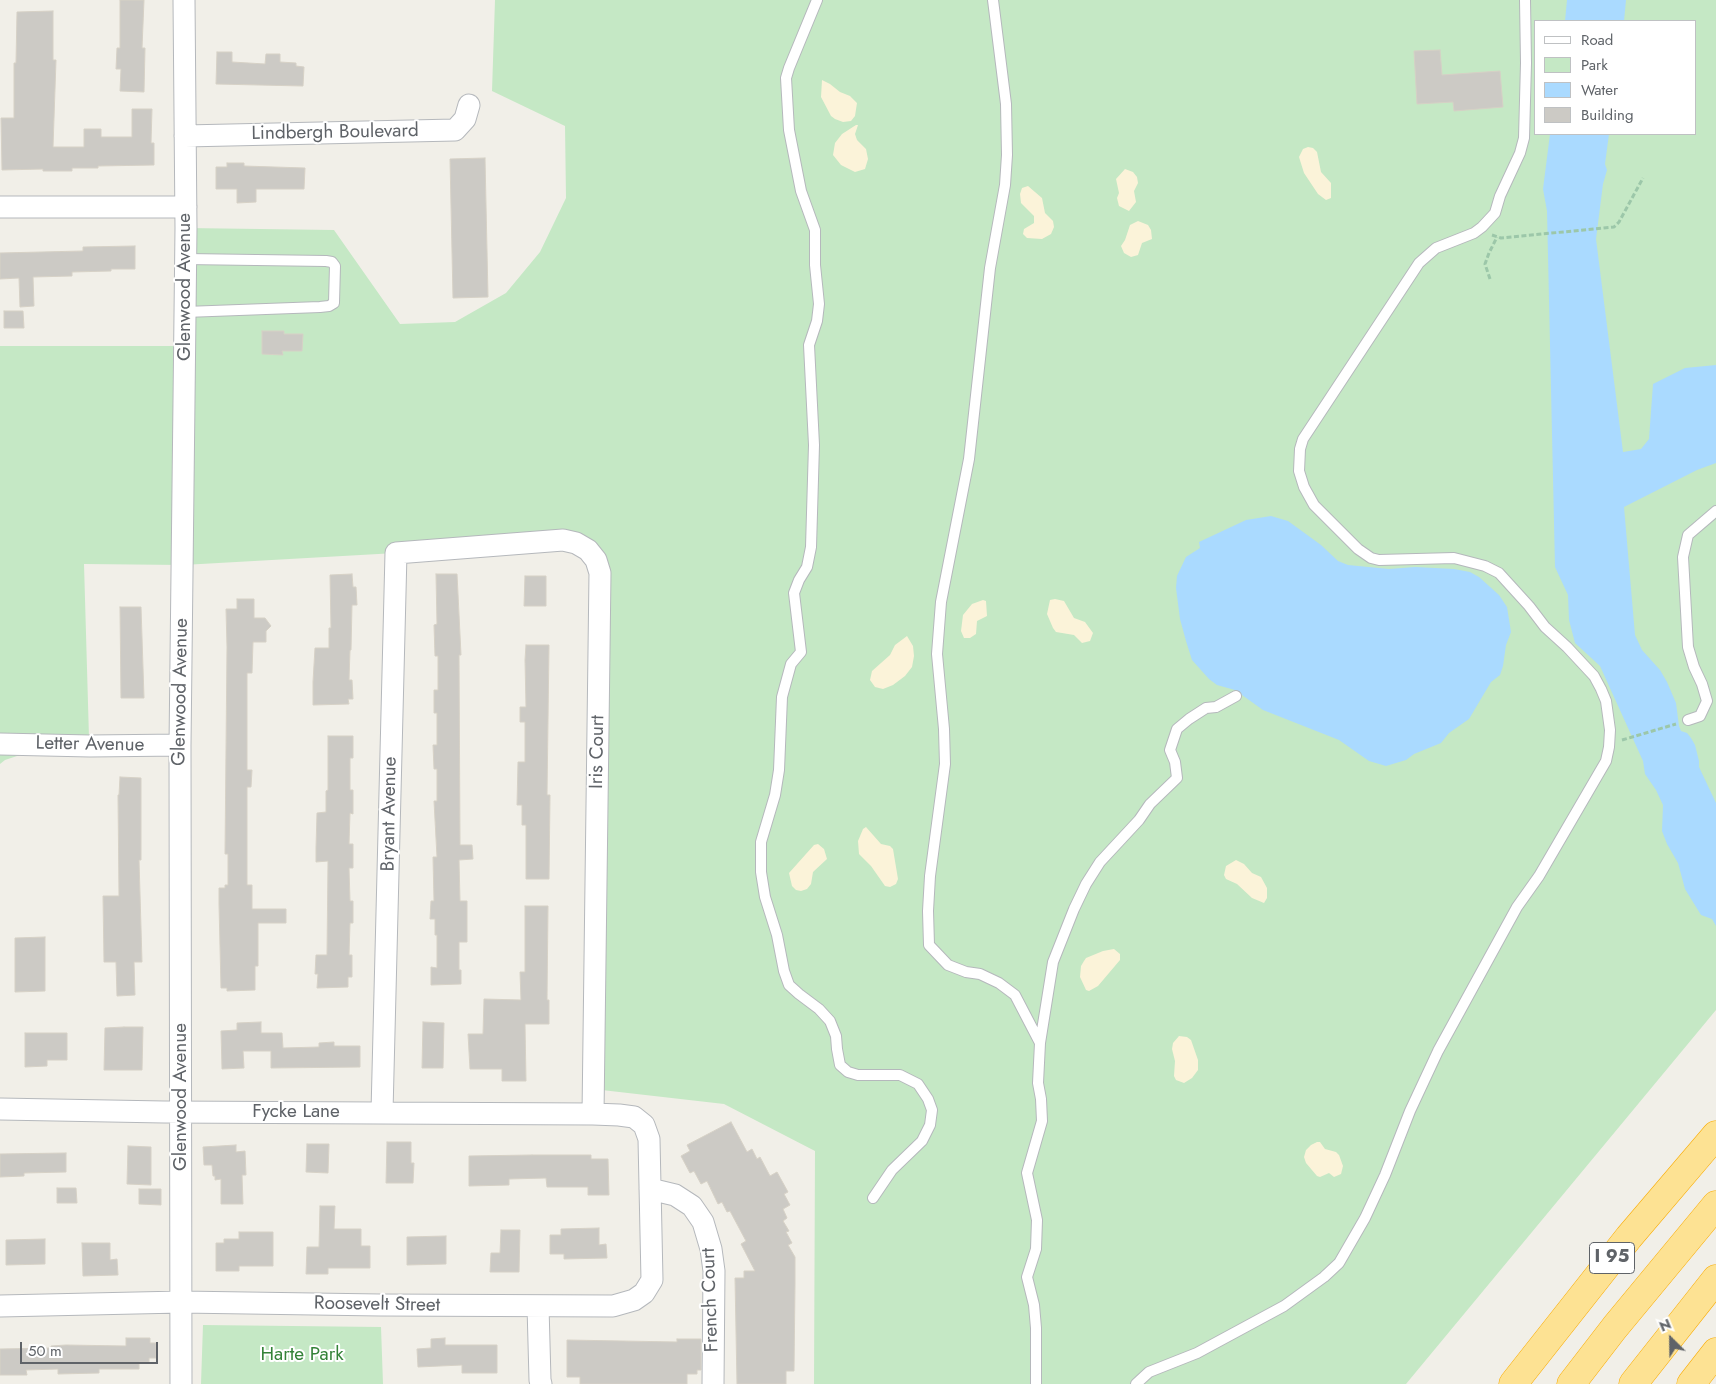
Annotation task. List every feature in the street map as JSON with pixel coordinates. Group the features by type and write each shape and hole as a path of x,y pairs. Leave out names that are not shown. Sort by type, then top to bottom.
{"highway":[{"name":"I 95","path":"1513,1384 1629,1237 1716,1135"},
{"name":"I 95","path":"1571,1384 1621,1319 1716,1205"},
{"path":"1633,1384 1716,1279"},
{"path":"1691,1384 1716,1352"}],"street":[{"name":"Glenwood Avenue","path":"181,1384 180,745 186,259 184,0"},
{"name":"Lindbergh Boulevard","path":"185,136 455,130 466,119 469,105"},
{"path":"0,208 186,207"},
{"name":"Iris Court","path":"434,550 563,540 576,543 588,550 596,560 600,573 593,1114"},
{"name":"Bryant Avenue","path":"382,1112 396,553 434,550"},
{"name":"Letter Avenue","path":"0,744 180,745"},
{"name":"Fycke Lane","path":"0,1109 593,1114"},
{"path":"593,1114 634,1117 644,1126 649,1139 650,1189"},
{"name":"Roosevelt Street","path":"0,1306 181,1302 613,1306 627,1303 644,1293 652,1280 650,1189"},
{"name":"French Court","path":"650,1189 675,1195 692,1206 703,1222 711,1249 714,1271 713,1384"},
{"path":"538,1306 540,1380 542,1384"}],"lane":[{"path":"817,0 788,68 786,78 789,130 801,191 816,230 815,265 819,304 817,321 809,345 814,445 811,547 807,567 794,593 801,652 791,664 782,697 779,770 775,795 760,842 761,872 765,897 777,935 784,971 789,985 819,1009 830,1021 836,1036 840,1065 848,1072 858,1075 900,1075 918,1084 928,1099 932,1110 930,1125 922,1140 892,1170 873,1198"},
{"path":"993,0 1006,104 1006,175 990,268 969,459 941,602 937,654 944,729 945,764 930,876 929,936 930,944 948,965 966,972 980,974 999,983 1015,995 1040,1042"},
{"path":"1136,1384 1149,1372 1205,1349 1284,1306 1339,1263 1365,1218 1385,1175 1410,1111 1438,1051 1517,907 1539,876 1606,760 1609,747 1609,714 1606,701 1594,676 1545,626 1499,573 1485,566 1454,558 1379,560 1371,558 1358,549 1314,505 1301,479 1299,459 1302,439 1419,262 1436,248 1474,233 1495,213 1520,153 1524,138 1525,0"},
{"path":"185,312 329,306 334,303 335,266 332,262 326,261 186,259"},
{"path":"1688,720 1700,716 1707,701 1688,647 1683,557 1688,535 1716,511"},
{"path":"1036,1384 1036,1328 1034,1305 1027,1278 1036,1249 1037,1220 1027,1173 1042,1121 1038,1083 1040,1042 1053,962 1074,909 1086,884 1100,862 1139,820 1150,804 1177,778 1175,762 1170,750 1177,729 1206,708 1216,707 1236,696"}],"path":[{"path":"1482,227 1496,237 1614,227 1620,222 1643,178"},
{"path":"1490,279 1486,264 1496,237"},
{"path":"1621,740 1688,720"}],"green space":[{"path":"495,0 1716,0 1716,1010 1406,1384 814,1384 815,1151 724,1104 593,1089 600,573 588,550 396,553 183,565 84,564 89,738 41,755 20,755 5,760 0,764 0,346 185,346 186,228 334,230 400,324 455,322 506,293 540,252 566,198 565,126 492,91"},
{"name":"Harte Park","path":"203,1325 381,1327 383,1384 201,1384"}],"sand":[{"path":"822,80 850,96 857,103 855,116 851,121 843,122 831,116 821,97"},
{"path":"858,125 855,134 857,140 866,149 868,159 865,169 855,172 841,165 833,155 835,143 842,134"},
{"path":"1313,148 1317,152 1321,172 1331,183 1331,198 1326,200 1318,194 1304,173 1299,157 1303,149"},
{"path":"1125,169 1133,172 1137,177 1138,183 1134,191 1136,202 1129,211 1119,206 1117,198 1119,193 1116,179"},
{"path":"1028,186 1042,198 1045,213 1053,221 1054,227 1051,234 1042,239 1027,238 1023,234 1024,229 1034,223 1034,216 1021,203 1020,194 1022,188"},
{"path":"1138,221 1148,225 1151,230 1152,239 1142,243 1138,255 1131,257 1124,253 1121,246 1130,225"},
{"path":"983,600 986,601 987,616 977,621 976,634 970,638 964,638 961,631 963,615 972,604"},
{"path":"1050,600 1064,601 1074,618 1085,622 1093,633 1090,641 1082,643 1074,635 1056,632 1047,614"},
{"path":"907,636 913,646 912,667 905,676 893,685 883,689 875,687 870,680 872,671 890,655 895,645"},
{"path":"866,827 881,844 890,846 893,849 898,879 896,884 890,887 885,886 871,866 859,854 858,841 863,829"},
{"path":"818,844 824,849 827,859 813,872 811,884 807,889 796,890 792,886 789,873 814,845"},
{"path":"1236,860 1244,864 1252,873 1261,877 1267,888 1267,898 1264,903 1252,898 1237,884 1226,879 1224,875 1226,866"},
{"path":"1114,949 1120,954 1120,960 1098,986 1089,991 1086,990 1080,977 1081,966 1086,958"},
{"path":"1179,1036 1187,1037 1191,1040 1198,1060 1198,1070 1192,1078 1184,1083 1176,1080 1174,1076 1175,1061 1172,1049 1173,1043"},
{"path":"1320,1142 1325,1149 1336,1152 1339,1155 1343,1166 1341,1174 1334,1177 1329,1173 1320,1177 1306,1163 1304,1157 1306,1150"}],"water":[{"path":"1567,0 1626,0 1624,20 1565,20"},
{"path":"1550,135 1609,135 1605,164 1607,170 1603,184 1596,239 1623,452 1641,449 1649,439 1653,384 1685,368 1716,365 1716,463 1697,470 1624,507 1635,635 1642,650 1660,670 1667,682 1676,703 1681,731 1687,733 1695,745 1699,767 1716,803 1716,926 1712,919 1701,915 1685,889 1678,863 1662,831 1663,805 1645,774 1643,761 1600,666 1575,643 1569,620 1568,595 1555,567 1547,211 1543,189"},
{"path":"1271,516 1288,521 1321,545 1338,561 1348,565 1389,569 1415,567 1454,569 1470,572 1479,577 1499,595 1507,607 1511,632 1506,645 1500,675 1491,682 1469,719 1449,733 1441,743 1414,754 1406,760 1386,766 1369,761 1339,740 1263,710 1235,690 1217,685 1192,660 1180,619 1176,588 1177,576 1186,557 1200,548 1199,542 1246,520"}],"building":[{"path":"120,0 144,0 142,48 145,48 144,92 120,91 121,69 116,69 117,48 120,48"},
{"path":"53,11 53,60 56,60 53,147 84,147 84,129 101,129 101,137 132,137 132,109 152,109 151,143 154,143 154,165 98,166 98,168 72,168 72,171 43,171 43,169 2,170 1,118 14,118 14,63 16,63 17,12"},
{"path":"1440,50 1442,75 1500,71 1503,107 1454,111 1453,102 1417,104 1414,51"},
{"path":"217,52 232,52 232,62 265,64 266,54 280,54 280,62 296,63 296,66 304,67 303,86 216,84"},
{"path":"485,158 488,297 453,298 450,159"},
{"path":"227,163 244,163 244,166 305,168 304,189 256,189 256,202 237,203 237,189 216,189 216,167 227,167"},
{"path":"135,246 135,269 72,272 72,276 33,277 34,306 20,307 19,278 0,279 0,253 83,251 83,247"},
{"path":"4,311 23,311 24,328 4,328"},
{"path":"262,331 284,331 284,334 303,334 302,351 282,351 283,355 262,354"},
{"path":"352,574 353,587 356,587 357,605 352,605 350,650 349,680 352,680 353,699 348,699 349,704 313,705 315,648 329,648 329,628 331,628 330,575"},
{"path":"436,574 457,574 461,655 459,655 460,845 472,845 473,859 459,860 460,901 467,901 467,942 459,942 461,984 431,985 431,967 437,968 435,919 430,919 431,901 434,901 433,857 437,857 434,801 437,801 437,769 434,769 433,745 437,745 437,713 434,713 434,690 438,690 438,656 435,656 434,625 437,624"},
{"path":"525,576 546,576 546,606 524,606"},
{"path":"237,599 254,599 254,618 265,618 271,626 266,631 266,642 253,642 252,673 247,673 247,770 252,770 251,787 247,787 247,885 252,885 252,909 286,909 286,923 258,923 258,966 255,966 255,990 227,991 227,988 221,988 219,904 219,888 225,888 225,885 228,885 228,854 225,854 226,609 237,609"},
{"path":"120,607 141,607 144,698 121,698"},
{"path":"526,645 549,645 547,795 550,795 549,879 526,879 526,825 522,825 522,805 517,805 518,762 525,762 525,722 520,722 520,707 526,707"},
{"path":"328,736 353,736 353,758 350,758 350,790 353,790 353,814 350,813 349,844 353,844 353,868 349,868 350,901 353,901 353,923 350,923 349,955 352,955 352,977 348,977 348,987 317,988 318,974 315,974 316,955 327,955 328,861 316,862 316,848 317,813 326,812"},
{"path":"120,777 141,778 141,860 139,860 142,962 134,962 135,995 117,996 116,962 104,962 103,896 119,896 118,795"},
{"path":"525,906 548,906 547,1000 549,1000 549,1024 525,1024 526,1081 502,1081 502,1069 470,1069 468,1034 483,1034 484,999 521,1000 520,972 525,972"},
{"path":"45,937 45,991 15,992 15,938"},
{"path":"261,1022 261,1033 282,1033 283,1048 319,1047 319,1043 334,1042 334,1046 360,1046 360,1067 271,1068 271,1051 243,1051 244,1068 222,1069 221,1031 237,1030 237,1023"},
{"path":"423,1022 444,1023 443,1068 422,1068"},
{"path":"143,1027 142,1070 104,1070 105,1028"},
{"path":"25,1033 67,1033 67,1060 47,1060 47,1066 25,1067"},
{"path":"731,1122 747,1152 752,1149 757,1159 760,1157 770,1176 777,1172 788,1192 784,1194 790,1205 783,1209 787,1218 783,1221 789,1231 786,1232 792,1243 788,1245 795,1257 795,1284 794,1371 786,1371 786,1384 737,1384 735,1278 744,1278 744,1271 755,1271 741,1244 746,1241 730,1211 727,1212 722,1202 718,1204 707,1181 701,1184 694,1171 690,1173 681,1156 690,1151 687,1145"},
{"path":"387,1142 411,1142 411,1163 414,1163 413,1183 386,1183"},
{"path":"307,1144 329,1144 328,1173 306,1172"},
{"path":"236,1145 236,1152 245,1151 246,1175 242,1175 243,1204 221,1204 221,1179 215,1180 212,1165 204,1165 203,1147"},
{"path":"128,1146 151,1147 151,1185 127,1184"},
{"path":"66,1153 66,1172 24,1173 24,1176 0,1177 0,1154"},
{"path":"591,1155 591,1159 608,1159 609,1195 588,1195 588,1187 547,1187 546,1178 509,1179 509,1185 469,1186 469,1156"},
{"path":"57,1188 76,1188 77,1203 57,1203"},
{"path":"139,1189 161,1189 161,1205 139,1204"},
{"path":"320,1206 335,1206 334,1229 361,1229 361,1246 370,1246 370,1268 328,1268 328,1274 306,1274 307,1247 319,1247"},
{"path":"599,1228 599,1245 606,1244 607,1258 564,1259 564,1254 550,1254 550,1235 561,1235 561,1229"},
{"path":"501,1230 520,1230 519,1272 490,1272 491,1253 500,1253"},
{"path":"239,1232 273,1232 273,1266 239,1266 239,1271 216,1271 216,1243 224,1243 224,1239 239,1239"},
{"path":"446,1236 446,1264 407,1265 407,1237"},
{"path":"45,1239 45,1264 6,1265 6,1240"},
{"path":"82,1243 110,1243 110,1260 117,1259 118,1275 83,1276"},
{"path":"126,1338 150,1338 150,1343 156,1343 156,1358 149,1358 149,1362 139,1362 139,1369 99,1369 99,1373 58,1374 58,1369 26,1370 27,1375 0,1375 0,1349 51,1348 51,1346 66,1345 126,1346"},
{"path":"445,1338 445,1345 497,1345 497,1373 462,1373 462,1365 418,1367 417,1349 431,1348 431,1339"},
{"path":"677,1339 701,1339 701,1370 697,1370 697,1374 687,1374 687,1384 580,1384 580,1377 567,1377 567,1340 677,1342"}]}
